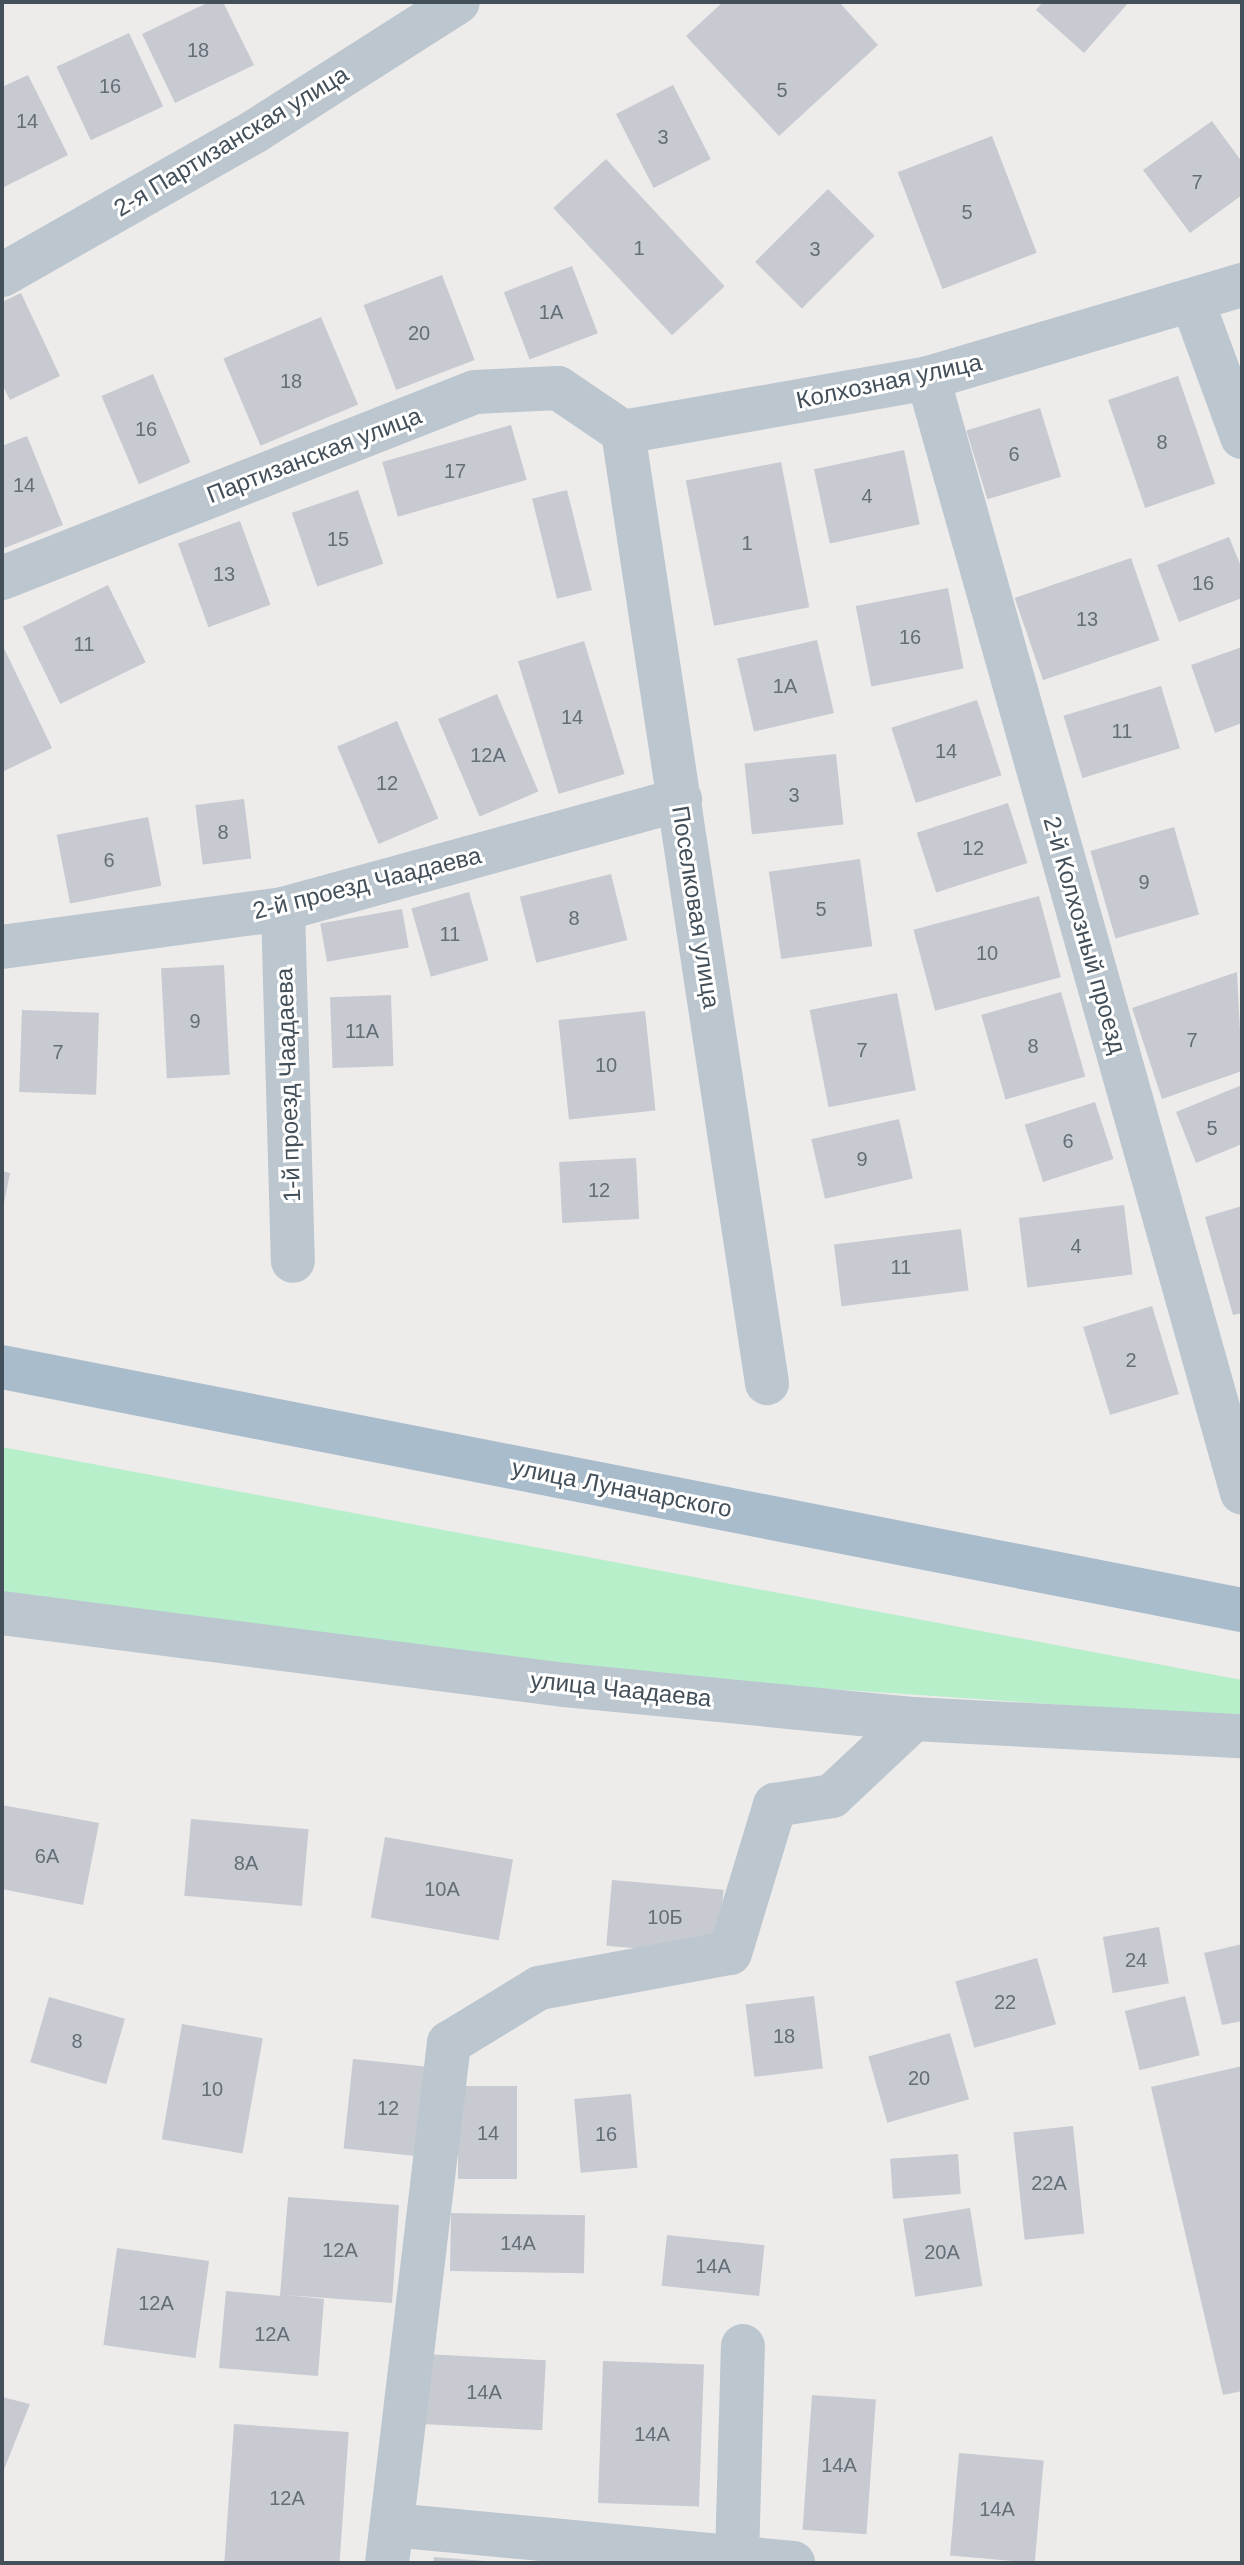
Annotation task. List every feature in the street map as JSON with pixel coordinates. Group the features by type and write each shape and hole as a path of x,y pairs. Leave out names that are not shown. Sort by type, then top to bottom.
{"main road":[{"name":"улица Луначарского","path":"2,1367 1242,1610"}],"street":[{"name":"2-я Партизанская улица","path":"2,275 257,130 458,2"},
{"name":"Колхозная улица","path":"623,432 928,378 1242,285"},
{"path":"1192,300 1242,437"},
{"name":"2-й Колхозный проезд","path":"928,378 1242,1493"},
{"name":"Партизанская улица","path":"2,578 475,392 558,388 623,432"},
{"name":"Поселковая улица","path":"623,432 767,1383"},
{"name":"2-й проезд Чаадаева","path":"2,947 283,909 680,800"},
{"name":"1-й проезд Чаадаева","path":"283,909 293,1261"},
{"name":"улица Чаадаева","path":"2,1613 565,1685 914,1719 1242,1736"},
{"path":"793,2563 389,2544 449,2043 539,1988 730,1953 775,1805 832,1796 914,1719"},
{"path":"737,2558 743,2346"}],"green space":[{"path":"2,1447 1242,1680 1242,1717 683,1679 2,1593"}],"building":[{"path":"209,2 223,2 254,65 175,103 142,34"},
{"path":"723,2 839,2 878,45 779,136 686,36"},
{"path":"1043,2 1129,2 1084,53 1036,10"},
{"path":"129,33 163,106 91,140 56,67"},
{"path":"28,75 68,155 2,188 2,87"},
{"path":"673,85 711,159 654,188 616,114"},
{"path":"1212,121 1242,162 1242,195 1190,233 1143,170"},
{"path":"992,136 1037,253 943,289 898,172"},
{"path":"606,159 725,286 672,335 553,208"},
{"path":"828,189 875,236 802,309 755,262"},
{"path":"572,266 598,333 530,359 504,292"},
{"path":"442,275 475,360 396,390 364,305"},
{"path":"21,293 60,376 10,400 2,384 2,302"},
{"path":"321,317 358,404 261,446 223,358"},
{"path":"153,374 191,462 139,484 101,396"},
{"path":"1178,376 1215,484 1145,508 1108,400"},
{"path":"1040,408 1061,477 987,499 966,431"},
{"path":"511,425 527,480 398,517 382,462"},
{"path":"27,436 63,525 2,549 2,446"},
{"path":"904,450 920,524 830,543 814,469"},
{"path":"781,462 809,607 714,626 686,481"},
{"path":"358,490 383,564 317,587 292,513"},
{"path":"567,490 592,590 557,599 532,499"},
{"path":"240,521 270,605 208,627 178,544"},
{"path":"1229,537 1242,569 1242,598 1179,622 1157,565"},
{"path":"1131,558 1159,640 1043,680 1015,598"},
{"path":"108,585 146,662 60,704 23,627"},
{"path":"948,588 964,668 871,686 856,606"},
{"path":"817,640 834,713 754,732 737,658"},
{"path":"584,641 625,774 559,794 518,661"},
{"path":"2,644 52,748 2,772"},
{"path":"1242,647 1242,723 1215,733 1191,665"},
{"path":"1161,686 1180,748 1082,778 1063,716"},
{"path":"497,694 538,792 480,817 438,719"},
{"path":"977,700 1001,775 916,803 891,728"},
{"path":"397,721 438,819 379,844 337,746"},
{"path":"836,754 843,825 752,834 745,764"},
{"path":"244,799 251,859 203,865 195,805"},
{"path":"1008,803 1027,863 936,893 917,833"},
{"path":"148,817 161,886 70,903 57,835"},
{"path":"1174,827 1199,914 1115,938 1090,851"},
{"path":"860,859 872,946 781,959 769,872"},
{"path":"611,874 627,940 536,963 520,897"},
{"path":"469,892 489,960 431,977 411,909"},
{"path":"1039,896 1061,977 935,1011 913,930"},
{"path":"402,909 409,947 327,962 320,923"},
{"path":"224,965 230,1075 167,1078 161,968"},
{"path":"1237,972 1242,1071 1162,1099 1132,1008"},
{"path":"1061,992 1085,1077 1005,1099 981,1015"},
{"path":"897,993 916,1090 829,1107 810,1010"},
{"path":"391,995 393,1066 333,1068 330,997"},
{"path":"22,1010 99,1013 96,1095 19,1092"},
{"path":"645,1011 655,1110 569,1120 558,1020"},
{"path":"1242,1085 1242,1144 1196,1163 1176,1112"},
{"path":"1095,1102 1114,1159 1043,1182 1025,1125"},
{"path":"899,1119 913,1178 825,1199 811,1139"},
{"path":"636,1158 639,1219 562,1223 559,1162"},
{"path":"2,1171 10,1173 3,1208 2,1208"},
{"path":"1124,1205 1133,1274 1027,1287 1019,1218"},
{"path":"1242,1206 1242,1313 1233,1315 1205,1217"},
{"path":"961,1229 969,1291 842,1306 834,1245"},
{"path":"1152,1306 1179,1394 1110,1415 1083,1327"},
{"path":"2,1805 99,1823 83,1905 2,1889"},
{"path":"191,1819 309,1829 302,1906 184,1896"},
{"path":"385,1837 513,1860 499,1940 371,1918"},
{"path":"612,1880 724,1890 718,1956 606,1946"},
{"path":"1159,1927 1169,1983 1113,1993 1103,1937"},
{"path":"1242,1944 1242,2021 1222,2025 1204,1953"},
{"path":"1037,1958 1056,2024 974,2048 955,1981"},
{"path":"814,1996 823,2068 754,2077 746,2004"},
{"path":"1185,1996 1200,2055 1140,2070 1125,2011"},
{"path":"49,1997 125,2019 106,2084 30,2062"},
{"path":"182,2024 263,2038 242,2153 162,2139"},
{"path":"950,2033 969,2099 887,2123 868,2056"},
{"path":"353,2059 433,2067 423,2157 344,2149"},
{"path":"1242,2066 1242,2391 1223,2395 1151,2087"},
{"path":"458,2086 517,2086 517,2179 458,2179"},
{"path":"631,2094 637,2168 581,2173 574,2099"},
{"path":"1073,2126 1084,2233 1025,2240 1013,2132"},
{"path":"958,2154 961,2194 893,2199 890,2159"},
{"path":"288,2197 399,2205 392,2303 286,2295 324,2299 318,2376 219,2368 226,2291 280,2296"},
{"path":"970,2208 982,2286 915,2297 903,2219"},
{"path":"451,2213 585,2215 584,2273 450,2271"},
{"path":"667,2235 764,2245 759,2296 662,2286"},
{"path":"117,2248 209,2261 195,2358 103,2345"},
{"path":"425,2354 546,2360 542,2430 421,2424"},
{"path":"603,2361 704,2365 699,2506 598,2503"},
{"path":"812,2395 876,2399 866,2534 803,2530"},
{"path":"2,2397 30,2404 3,2472 2,2472"},
{"path":"234,2424 349,2432 340,2563 224,2563"},
{"path":"959,2453 1044,2460 1035,2563 950,2556"},
{"path":"434,2557 485,2561 485,2563 433,2563"}]}
